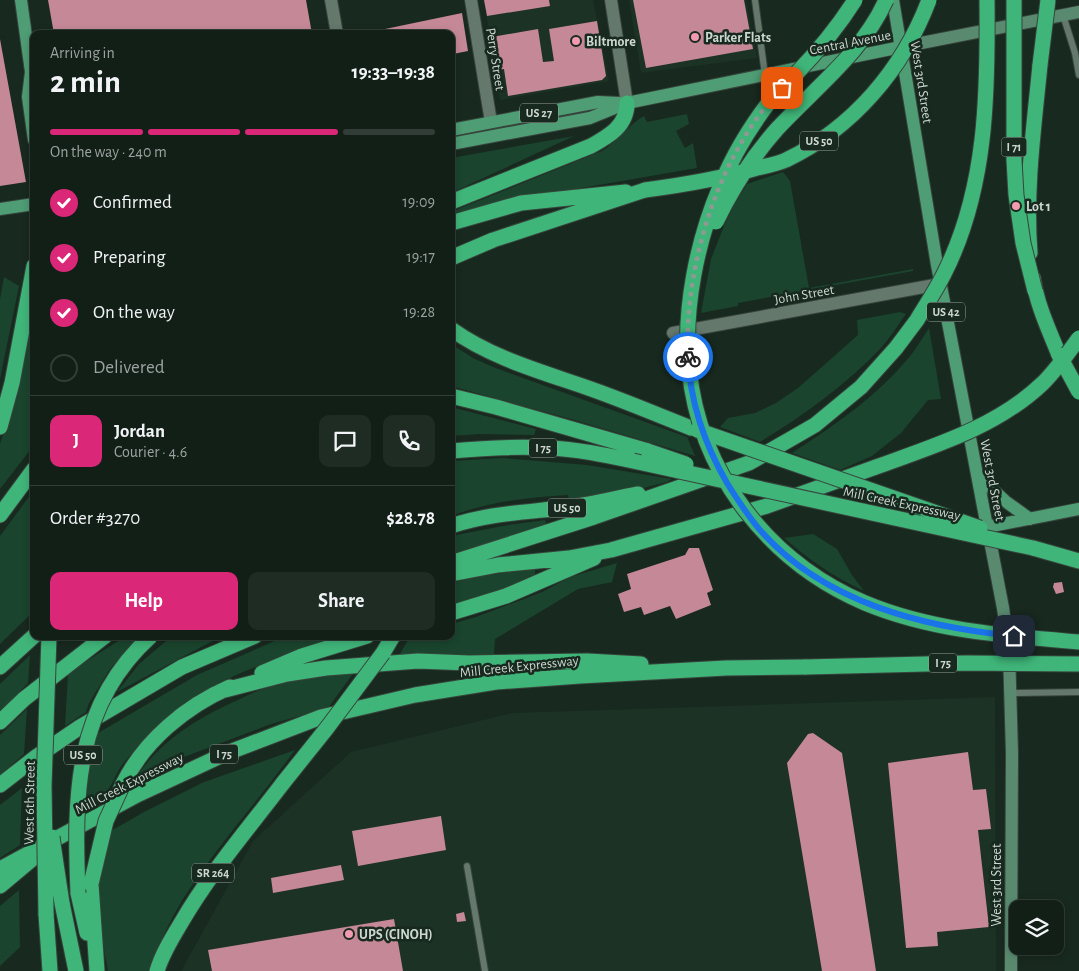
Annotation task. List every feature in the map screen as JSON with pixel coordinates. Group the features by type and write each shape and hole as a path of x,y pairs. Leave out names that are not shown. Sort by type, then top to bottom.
{"highway":[{"path":"855,0 822,45 767,105 739,149 720,186 710,212 692,289 688,333 690,384 707,444 720,471 759,528 800,566 827,584 889,612 936,624 977,632 1079,642"},
{"path":"692,289 706,243 715,223 725,203 753,160 777,129 848,57 865,36 886,0"},
{"name":"US 50","path":"455,256 493,240 645,190 706,180 785,160 832,133 866,103 895,67 922,19 930,0"},
{"name":"US 50","path":"455,524 506,514 572,507 682,487 749,463 815,425 861,387 878,369 917,320 944,274 958,241 976,180 982,148 986,114 987,0"},
{"name":"I 71","path":"1014,0 1014,160 1016,195 1023,243 1045,321 1059,355 1079,392"},
{"path":"1035,291 1029,240 1030,165 1048,0"},
{"path":"455,200 591,146 606,137 623,121 627,103"},
{"path":"455,222 521,203 645,190"},
{"path":"0,426 12,383 30,287"},
{"path":"455,332 474,344 501,357 620,399 691,428 922,507 1033,548"},
{"path":"455,573 498,565 569,558 611,550 767,506 967,433 1010,409 1042,383 1056,369 1079,338"},
{"path":"455,397 648,451 752,486"},
{"name":"Mill Creek Expressway","path":"455,451 497,447 549,448 602,455 1033,548 1079,561"},
{"path":"0,515 30,474"},
{"path":"455,562 682,487"},
{"path":"455,612 506,596 611,550"},
{"path":"0,667 30,640"},
{"name":"West 6th Street","path":"49,640 44,786 46,914 50,971"},
{"name":"US 50","path":"47,716 59,640"},
{"path":"0,722 24,699 101,640"},
{"name":"US 50","path":"96,971 78,893 76,844 82,760 88,736 104,694 127,659 147,640"},
{"path":"0,785 36,757 80,727 182,666 245,640"},
{"path":"96,971 91,884 106,820 123,784 137,762 164,730 220,691 302,656 354,640"},
{"name":"SR 264","path":"157,971 168,945 191,906 217,868 327,728 391,640"},
{"path":"220,691 288,674 326,668 418,661 469,663 587,661 726,668"},
{"name":"Mill Creek Expressway","path":"0,869 137,795 227,753 321,716 415,695 496,682 726,668 965,663 1079,664"},
{"path":"44,786 62,903 76,971"},
{"path":"0,886 58,838"}],"main road":[{"path":"21,0 30,61"},
{"name":"West 3rd Street","path":"893,0 940,284 978,476 1009,651 1011,693 1011,971"},
{"name":"Central Avenue","path":"455,143 590,118 627,103 1079,12"},
{"path":"30,86 28,97 30,111"},
{"name":"Central Avenue","path":"455,129 598,102 627,103"},
{"path":"0,210 30,205"},
{"path":"978,476 1005,502 1030,519"},
{"path":"987,527 1073,510"}],"street":[{"path":"331,0 336,30"},
{"name":"Perry Street","path":"471,0 491,122"},
{"path":"611,0 627,103"},
{"name":"John Street","path":"673,333 940,284"}],"lane":[{"path":"754,0 765,75"},
{"path":"1063,15 1075,53 1079,75"},
{"path":"1011,693 1079,692"},
{"path":"467,866 485,971"}],"shaded area":[{"path":"484,0 593,0 609,81 500,100"},
{"name":"Parker Flats","path":"629,0 746,0 757,58 641,73"},
{"path":"687,114 689,124 676,131 685,148 693,143 697,168 512,200 455,213 455,210 602,151 644,116 647,122"},
{"path":"574,136 455,191 455,157"},
{"path":"783,172 790,181 809,288 913,269 913,271 738,303 738,306 701,313 711,259 734,205 747,184"},
{"path":"4,277 19,286 0,379 0,299"},
{"path":"900,312 906,314 868,362 824,399 776,432 760,442 720,427 728,418 755,413 776,403 798,388 858,335 857,320"},
{"path":"929,328 941,399 928,400 901,433 872,456 840,470 792,453 837,423 879,389 908,359"},
{"path":"30,329 30,450 0,489 0,444 15,399"},
{"path":"455,347 473,358 493,367 687,437 695,456 455,387"},
{"path":"455,408 536,429 534,435 455,436"},
{"path":"503,458 587,465 672,479 620,494 569,501 568,495 538,497 479,507 455,515 455,461"},
{"path":"30,495 30,615 0,644 0,536"},
{"path":"545,520 547,527 455,556 455,535"},
{"path":"813,534 837,549 864,591 822,568 784,538"},
{"path":"617,563 612,582 578,589 495,639 494,655 400,654 408,640 455,640 455,623 542,592 570,577"},
{"path":"535,570 535,576 489,596 455,606 455,582 475,577"},
{"path":"120,640 136,640 110,669 89,703 86,712 65,726 68,673"},
{"path":"167,640 214,640 117,692 139,664"},
{"path":"277,640 335,640 260,665 217,684 197,696 171,714 142,742 122,765 107,791 100,796 86,801 90,760 98,733 197,675"},
{"path":"30,655 28,683 0,712 0,684"},
{"path":"355,671 328,708 271,724 136,777 169,741 208,714 273,685 310,676"},
{"path":"995,697 996,971 181,971 253,841 351,752 512,713"},
{"path":"27,709 24,754 0,775 0,735"},
{"path":"295,750 223,842 183,899 148,971 108,971 98,917 99,880 109,832 204,782"},
{"path":"22,788 20,845 0,858 0,805"},
{"path":"19,890 20,947 0,966 0,906"}],"building":[{"path":"48,0 306,0 311,30 53,30"},
{"path":"484,0 549,0 550,6 487,16"},
{"name":"Parker Flats","path":"633,0 744,0 753,49 646,68"},
{"path":"462,13 468,51 455,54 455,30 380,30"},
{"path":"597,21 606,76 602,80 508,96 504,69 497,70 492,37 538,29 543,62 554,61 549,29"},
{"path":"0,39 26,182 0,186"},
{"path":"689,548 699,548 713,590 707,593 711,605 676,619 670,606 644,615 641,607 624,612 618,594 631,589 627,574 685,555"},
{"path":"1062,582 1064,592 1056,594 1053,587 1054,583"},
{"path":"813,733 842,753 876,971 822,971 787,763 808,734"},
{"path":"968,752 973,790 986,789 991,829 978,830 989,927 937,932 938,946 906,948 888,763"},
{"path":"441,816 446,850 358,866 352,831"},
{"path":"341,865 344,880 273,893 271,878"},
{"path":"464,912 466,921 457,922 456,914"},
{"name":"UPS (CINOH)","path":"394,919 403,971 212,971 208,950"}],"way so far":[{"path":"688,357 689,310 692,289 710,212 720,186 747,135 771,99 782,88"}],"place":[{"name":"Parker Flats","path":"695,37"},
{"name":"Biltmore","path":"576,41"},
{"name":"Lot 1","path":"1016,206"},
{"name":"UPS (CINOH)","path":"349,934"}],"route":[{"path":"688,357 690,384 707,444 720,471 738,499 759,528 780,550 827,584 889,612 977,632 1014,636"}]}
